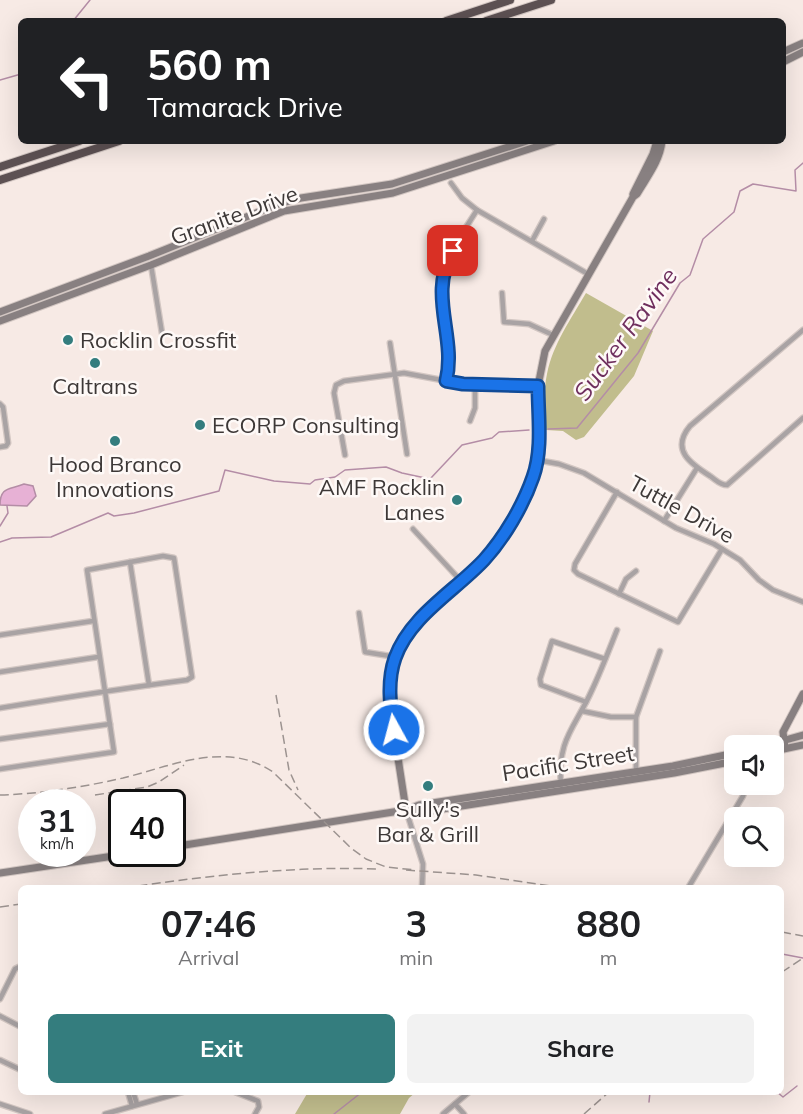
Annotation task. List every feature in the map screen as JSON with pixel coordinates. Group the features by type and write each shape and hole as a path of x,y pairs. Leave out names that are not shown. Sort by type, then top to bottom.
{"highway":[{"path":"455,18 508,0"},
{"path":"495,18 551,0"},
{"path":"0,167 70,144"},
{"path":"0,180 110,144"}],"street":[{"path":"786,51 803,43"},
{"path":"786,60 803,52"},
{"name":"Granite Drive","path":"0,312 281,203 392,184 518,144"},
{"name":"Granite Drive","path":"0,321 151,265 284,211 403,190 545,144"},
{"path":"633,197 633,192 656,144"},
{"path":"422,885 423,864 406,810 390,706 390,684 396,657 404,640 418,621 483,560 502,535 529,488 537,460 538,386 543,358 553,335 588,274 659,156 661,144"},
{"path":"645,170 659,156"},
{"path":"451,183 462,198 477,210 588,274"},
{"path":"446,381 449,356 441,288 443,272 477,210"},
{"path":"532,242 544,219"},
{"path":"432,247 450,256"},
{"path":"149,256 162,333"},
{"path":"502,293 504,322 529,324 553,335"},
{"path":"803,330 688,428 682,441 683,450 687,459 697,468 721,484 727,485 803,418"},
{"path":"390,343 407,454"},
{"path":"345,455 335,388 344,381 394,373 416,373 446,381 538,386"},
{"path":"470,421 475,408 475,384"},
{"path":"0,404 3,407 8,443 0,447"},
{"name":"Tuttle Drive","path":"537,460 559,464 584,473 664,521 740,560 759,580 773,590 803,602"},
{"path":"664,521 697,468"},
{"path":"617,492 574,567 578,574 678,622 722,549"},
{"path":"413,529 461,581"},
{"path":"0,708 105,692 149,685 187,680 192,677 174,558 163,556 87,570 93,621 105,692 114,752 0,769"},
{"path":"130,562 149,685"},
{"path":"618,594 626,579 636,571"},
{"path":"359,613 365,652 396,657"},
{"path":"0,635 93,621"},
{"path":"561,786 560,773 564,743 568,732 582,711 617,630"},
{"path":"586,702 541,685 540,680 552,641 605,659"},
{"path":"636,775 636,717 660,651"},
{"path":"0,672 99,657"},
{"path":"785,744 783,732 803,694"},
{"path":"582,711 611,717 636,717"},
{"path":"0,739 110,724"},
{"path":"785,744 803,735"},
{"path":"785,744 803,745"},
{"name":"Pacific Street","path":"636,775 724,755"},
{"name":"Pacific Street","path":"186,845 406,810 413,806 724,763"},
{"path":"690,885 743,795"},
{"path":"0,873 108,857"},
{"path":"0,999 15,969 18,968"},
{"path":"0,1016 18,1026"},
{"path":"0,1060 18,1069"},
{"path":"129,1095 134,1105"},
{"path":"133,1095 134,1105"},
{"path":"105,1114 172,1095"},
{"path":"243,1095 258,1101 259,1107 255,1114"},
{"path":"443,1114 466,1095"},
{"path":"0,1104 30,1114"},
{"path":"455,1104 464,1114"}],"shaded area":[{"path":"586,293 653,331 634,376 584,437 576,440 563,431 546,430 545,387 554,352"},
{"path":"24,484 33,486 36,496 27,506 0,505 4,492"},
{"path":"306,1095 412,1095 400,1114 295,1114"}],"waterway":[{"path":"75,18 90,0"},
{"path":"0,80 18,75"},
{"name":"Sucker Ravine","path":"548,429 577,428 638,353 680,283 690,275 703,239 734,212 740,191 753,184 796,191 795,170 803,163"},
{"name":"Sucker Ravine","path":"0,542 12,538 51,537 108,513 114,516 134,513 219,491 225,470 274,481 310,484 315,480 335,477 345,470 386,467 430,479 462,445 492,438 499,432 529,430"},
{"path":"0,526 8,513 7,506"},
{"path":"784,954 803,958"},
{"path":"781,1095 783,1097 797,1086"},
{"path":"334,1114 358,1095"},
{"path":"649,1102 650,1095"}],"railway":[{"path":"276,695 289,770 298,790"},
{"path":"0,795 46,792 93,784 199,758 237,758 255,763 273,772 351,848 366,859 386,867 415,870"},
{"path":"96,795 147,787 159,782 184,765"},
{"path":"146,885 252,872 379,869"},
{"path":"406,870 476,875 544,885"},
{"path":"0,907 18,904"},
{"path":"784,932 803,936"},
{"path":"784,971 803,958"},
{"path":"584,1114 606,1095"}],"place":[{"name":"Rocklin Crossfit","path":"68,340"},
{"name":"Caltrans","path":"95,363"},
{"name":"ECORP Consulting","path":"200,425"},
{"name":"Hood Branco Innovations","path":"115,441"},
{"name":"AMF Rocklin Lanes","path":"457,500"},
{"name":"Sully's Bar & Grill","path":"428,786"}],"route":[{"path":"394,730 390,706 391,676 404,640 418,621 493,549 529,488 537,461 538,386 463,384 446,381 449,356 441,288 443,272 453,251"}]}
